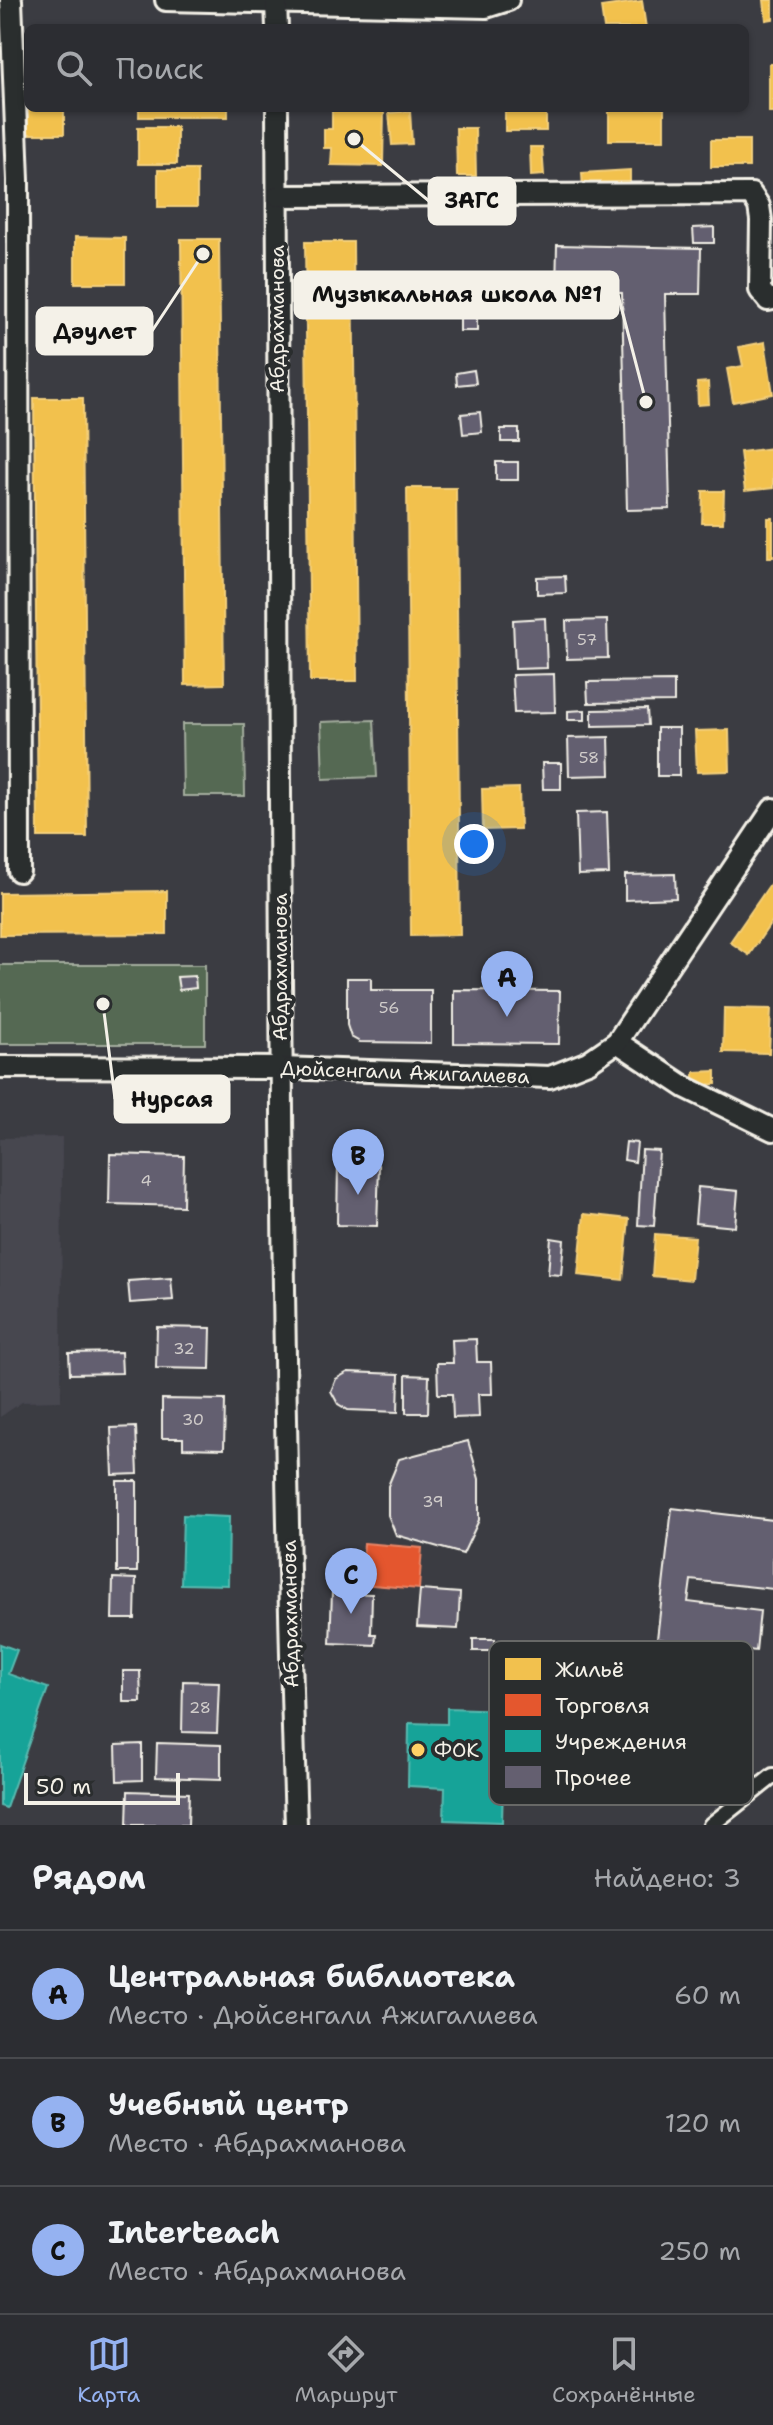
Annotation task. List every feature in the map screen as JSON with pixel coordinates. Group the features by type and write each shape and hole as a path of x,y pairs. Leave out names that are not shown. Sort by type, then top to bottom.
{"street":[{"path":"11,0 18,180 19,871"},
{"path":"166,0 486,7 508,0"},
{"path":"276,2 277,24"},
{"name":"Абдрахманова","path":"277,112 280,1068 296,1825"},
{"path":"278,196 751,194 759,206 761,220 760,290 768,300 773,299"},
{"name":"Дюйсенгали Ажигалиева","path":"0,1067 280,1068 550,1077 588,1062 617,1042 773,809"},
{"path":"617,1042 685,1087 773,1130"},
{"path":"753,1792 773,1776"},
{"path":"711,1825 736,1805"}],"shaded area":[{"path":"62,1137 61,1401 22,1402 0,1417 0,1138"}],"green space":[{"path":"374,720 377,777 323,779 321,722"},
{"path":"182,724 244,724 245,796 183,796"},
{"path":"0,965 205,965 205,1044 0,1044"}],"building: Жильё":[{"path":"764,0 773,0 773,19 766,20"},
{"path":"642,1 645,24 603,24 601,7"},
{"path":"769,64 773,64 773,112 769,112"},
{"path":"28,112 64,112 64,134 28,134"},
{"path":"139,112 228,112 228,117 139,117"},
{"path":"332,112 384,112 383,166 331,165 332,148 324,148 324,129 332,129"},
{"path":"410,112 412,144 392,145 389,113"},
{"path":"505,112 546,112 546,131 505,131"},
{"path":"609,112 664,112 664,140 609,140"},
{"path":"138,127 177,127 177,164 138,164"},
{"path":"456,128 475,128 476,176 457,176"},
{"path":"711,140 749,140 749,167 711,167"},
{"path":"530,147 542,147 544,175 531,176"},
{"path":"158,170 197,170 197,207 158,207"},
{"path":"630,170 630,187 583,190 582,173"},
{"path":"75,237 125,238 125,283 75,283"},
{"path":"181,239 219,239 224,684 185,685"},
{"path":"305,242 353,242 357,681 310,681"},
{"path":"765,342 773,394 733,402 727,369 743,366 739,347"},
{"path":"708,382 709,404 698,405 697,383"},
{"path":"34,398 83,398 87,837 38,837"},
{"path":"773,448 773,488 745,491 740,452"},
{"path":"407,488 456,488 460,935 411,936"},
{"path":"703,491 724,491 723,523 702,523"},
{"path":"768,518 773,518 773,557 768,557"},
{"path":"729,730 730,771 697,772 695,731"},
{"path":"519,788 520,829 483,830 482,789"},
{"path":"773,880 773,920 749,955 730,942"},
{"path":"167,891 167,934 0,935 0,893"},
{"path":"724,1008 771,1009 769,1053 723,1052"},
{"path":"716,1071 716,1084 694,1085 694,1072"},
{"path":"584,1214 629,1219 623,1280 578,1275"},
{"path":"655,1234 695,1237 691,1280 652,1276"}],"building: Торговля":[{"path":"364,1543 422,1548 419,1589 361,1584"}],"building: Учреждения":[{"path":"183,1515 229,1517 228,1585 181,1584"},
{"path":"0,1644 17,1650 8,1674 48,1688 6,1808 0,1806"},
{"path":"447,1708 489,1709 489,1805 502,1805 502,1822 444,1820 445,1788 408,1786 409,1723 447,1724"}],"building: Прочее":[{"path":"714,227 714,243 694,243 693,228"},
{"path":"557,245 701,248 700,294 665,294 670,509 627,510 622,293 556,291"},
{"path":"460,316 477,316 477,331 460,331"},
{"path":"474,370 476,383 457,385 456,373"},
{"path":"480,412 482,432 463,434 461,414"},
{"path":"501,429 519,429 519,442 501,442"},
{"path":"496,462 518,462 518,480 496,480"},
{"path":"565,576 566,593 537,594 537,577"},
{"path":"545,618 547,668 515,669 513,620"},
{"path":"607,620 608,658 567,659 566,621"},
{"path":"554,674 555,712 514,713 512,675"},
{"path":"674,681 674,702 588,703 587,682"},
{"path":"647,709 648,725 592,726 592,710"},
{"path":"585,710 585,720 568,720 568,711"},
{"path":"657,728 679,728 679,776 657,776"},
{"path":"609,737 610,775 569,776 568,738"},
{"path":"542,763 561,763 561,789 543,789"},
{"path":"607,812 609,874 578,875 576,813"},
{"path":"675,874 676,898 625,900 625,875"},
{"path":"195,976 196,988 179,990 177,977"},
{"path":"347,978 371,978 371,990 431,990 431,1043 360,1042 351,1037 347,1025"},
{"path":"454,990 560,991 559,1044 454,1043"},
{"path":"626,1142 637,1143 635,1162 624,1160"},
{"path":"642,1150 659,1151 654,1226 638,1225"},
{"path":"110,1154 184,1156 183,1206 109,1204"},
{"path":"338,1164 379,1165 377,1226 337,1225"},
{"path":"698,1187 738,1191 735,1227 695,1223"},
{"path":"551,1238 564,1240 561,1275 548,1274"},
{"path":"171,1278 173,1300 130,1303 128,1281"},
{"path":"157,1327 211,1328 210,1369 156,1368"},
{"path":"476,1339 477,1362 491,1362 492,1394 478,1394 479,1417 453,1418 452,1394 438,1394 437,1363 453,1363 452,1340"},
{"path":"121,1352 122,1373 70,1374 69,1353"},
{"path":"348,1372 399,1374 398,1412 348,1410 338,1404 331,1391 336,1379"},
{"path":"406,1375 429,1376 428,1413 406,1413"},
{"path":"162,1399 225,1400 224,1449 183,1448 183,1438 162,1438"},
{"path":"136,1427 138,1474 113,1475 111,1428"},
{"path":"468,1441 479,1479 479,1520 463,1554 396,1535 388,1515 388,1486 399,1459"},
{"path":"117,1481 137,1481 137,1572 117,1572"},
{"path":"672,1508 773,1520 773,1589 691,1580 688,1602 760,1611 756,1651 753,1651 753,1641 657,1639"},
{"path":"113,1578 136,1579 135,1619 112,1619"},
{"path":"420,1590 460,1593 458,1629 417,1627"},
{"path":"332,1593 372,1594 371,1634 376,1634 375,1645 330,1643"},
{"path":"473,1639 495,1639 489,1641 489,1651 473,1651"},
{"path":"123,1671 140,1671 141,1702 123,1702"},
{"path":"183,1681 219,1682 217,1733 182,1732"},
{"path":"157,1743 221,1745 221,1779 156,1777"},
{"path":"142,1744 142,1780 117,1781 116,1745"},
{"path":"128,1791 189,1793 188,1825 127,1825"}],"place":[{"name":"ЗАГС","path":"354,139"},
{"name":"Дәулет","path":"203,254"},
{"name":"Музыкальная школа №1","path":"646,402"},
{"name":"Нурсая","path":"103,1004"},
{"name":"Центральная библиотека","path":"507,1017"},
{"name":"Учебный центр","path":"358,1195"},
{"name":"Interteach","path":"351,1614"},
{"name":"ФОК","path":"418,1750"}]}
